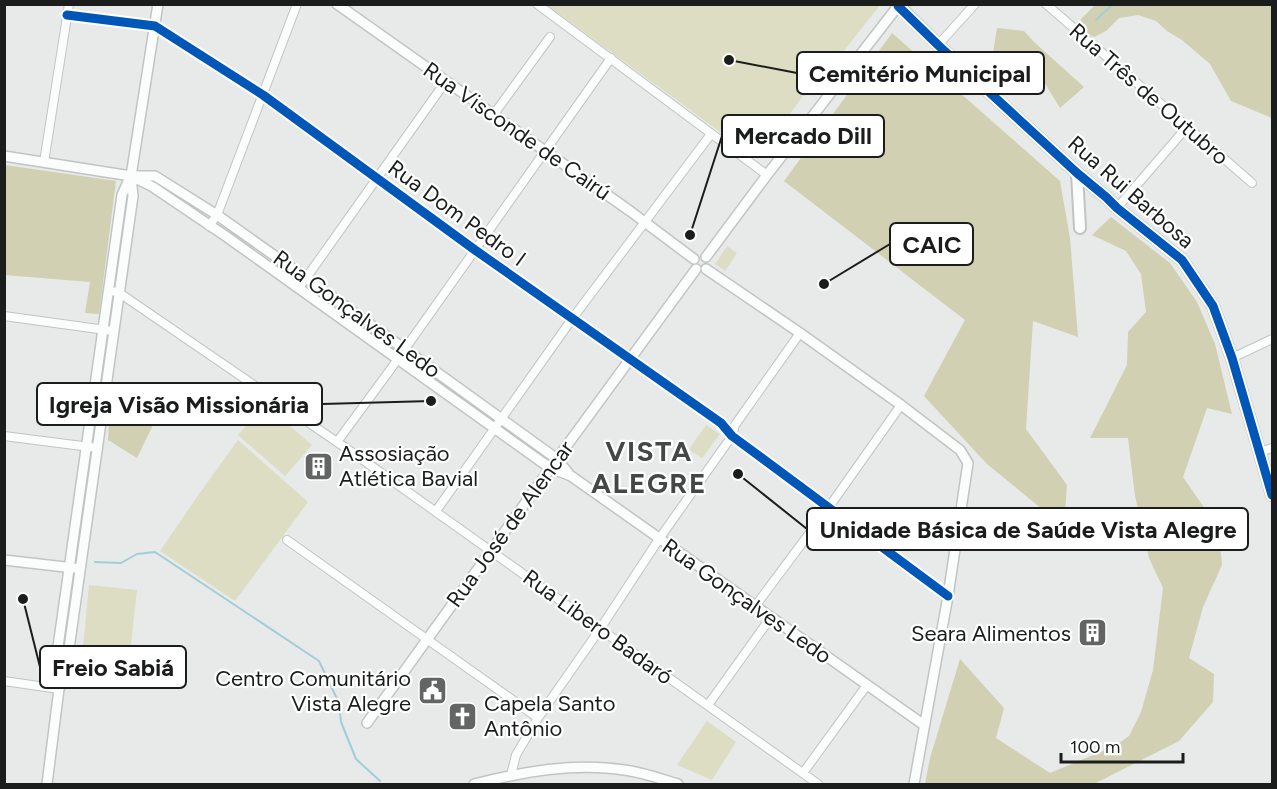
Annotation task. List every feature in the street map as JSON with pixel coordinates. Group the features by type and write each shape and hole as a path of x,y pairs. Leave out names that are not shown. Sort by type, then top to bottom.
{"main road":[{"name":"Rua Rui Barbosa","path":"897,5 1077,173 1182,260 1212,306 1232,358 1272,495"},
{"path":"1077,173 1080,228"}],"street":[{"path":"44,162 69,4"},
{"path":"47,784 59,689 65,677 98,448 113,291 122,235 133,196 131,176 158,4"},
{"path":"209,226 217,215 297,4"},
{"name":"Rua Visconde de Cairú","path":"337,4 645,222 699,266 800,333 960,450 968,463 948,596"},
{"path":"537,4 767,175"},
{"path":"938,45 975,4"},
{"name":"Rua Três de Outubro","path":"1046,4 1252,183"},
{"path":"699,266 700,256 706,257 897,5"},
{"path":"67,15 155,26"},
{"name":"Rua Dom Pedro I","path":"155,26 263,95 475,250 721,423 732,436 948,596"},
{"path":"494,114 550,37"},
{"path":"337,442 610,58"},
{"path":"299,288 446,81"},
{"path":"1117,208 1187,126"},
{"path":"436,511 573,319 711,134"},
{"name":"Rua Gonçalves Ledo","path":"4,156 131,176 154,176 217,215 454,384 557,459 571,476"},
{"name":"Rua Gonçalves Ledo","path":"131,176 153,187 251,254 550,468 571,476 924,725"},
{"path":"251,254 258,244"},
{"name":"Rua José de Alencar","path":"367,723 629,359 699,266"},
{"name":"Rua Libero Badaró","path":"113,291 436,511 818,784"},
{"path":"349,324 356,314"},
{"path":"4,316 108,330"},
{"path":"59,689 54,675 61,622 96,380 108,330"},
{"path":"511,775 516,755 538,718 732,436 735,425 800,333"},
{"path":"1232,358 1272,339"},
{"path":"96,380 106,381"},
{"path":"446,395 454,384"},
{"path":"756,605 901,405"},
{"path":"4,436 98,448"},
{"path":"1260,452 1272,448"},
{"path":"78,504 89,506"},
{"path":"287,540 538,718"},
{"path":"4,560 80,569"},
{"path":"914,784 948,596"},
{"path":"708,705 771,617"},
{"path":"61,622 72,624"},
{"path":"4,681 59,689"},
{"path":"803,773 867,685"},
{"path":"474,784 511,775 561,768 597,767 626,770 678,784"}],"green space":[{"path":"547,5 880,5 810,94 803,96 757,159"},
{"path":"1095,5 1272,5 1272,118 1231,101 1210,64 1156,21 1138,15 1119,18 1106,31 1094,37 1082,30 1081,19"},
{"path":"997,28 1024,31 1084,87 1060,108 1033,64 1009,69 993,53"},
{"path":"892,33 1060,181 1070,238 1078,337 1033,321 1026,429 1067,485 1064,527 987,464 924,396 965,320 784,181"},
{"path":"5,165 116,181 99,314 85,313 90,282 5,275"},
{"path":"1111,217 1170,263 1197,302 1215,344 1232,414 1207,408 1183,477 1219,529 1222,565 1203,607 1189,658 1214,674 1213,702 1179,741 1094,784 925,784 930,758 960,659 1004,708 996,738 1050,773 1115,746 1129,736 1141,712 1153,670 1163,588 1149,558 1135,496 1128,438 1090,438 1127,365 1128,332 1146,312 1141,274 1126,251 1092,235"},
{"path":"727,246 737,253 725,271 715,264"},
{"path":"111,395 148,414 145,420 153,425 137,458 108,440"},
{"path":"265,404 312,445 285,476 238,435"},
{"path":"706,425 720,434 702,458 690,450"},
{"path":"238,440 308,502 235,601 160,551"},
{"path":"89,585 137,590 130,653 83,648"},
{"path":"707,721 736,742 712,780 677,765"}],"waterway":[{"path":"1096,20 1113,4"},
{"path":"95,562 121,563 137,554 155,552 319,661 339,703 341,722 356,759 380,781"}],"cycle path":[{"path":"898,6 1077,173 1182,260 1213,306 1232,358 1272,495"},
{"path":"67,15 155,26 263,95 475,250 721,423 732,436 948,596"}],"place":[{"name":"Cemitério Municipal","path":"729,60"},
{"name":"Mercado Dill","path":"690,235"},
{"name":"CAIC","path":"824,284"},
{"name":"Igreja Visão Missionária","path":"431,401"},
{"name":"Assosiação Atlética Bavial","path":"318,466"},
{"name":"Unidade Básica de Saúde Vista Alegre","path":"738,474"},
{"name":"Freio Sabiá","path":"23,599"},
{"name":"Seara Alimentos","path":"1092,633"},
{"name":"Centro Comunitário Vista Alegre","path":"432,691"},
{"name":"Capela Santo Antônio","path":"463,716"}],"district":[{"name":"VISTA ALEGRE","path":"649,467"}]}
